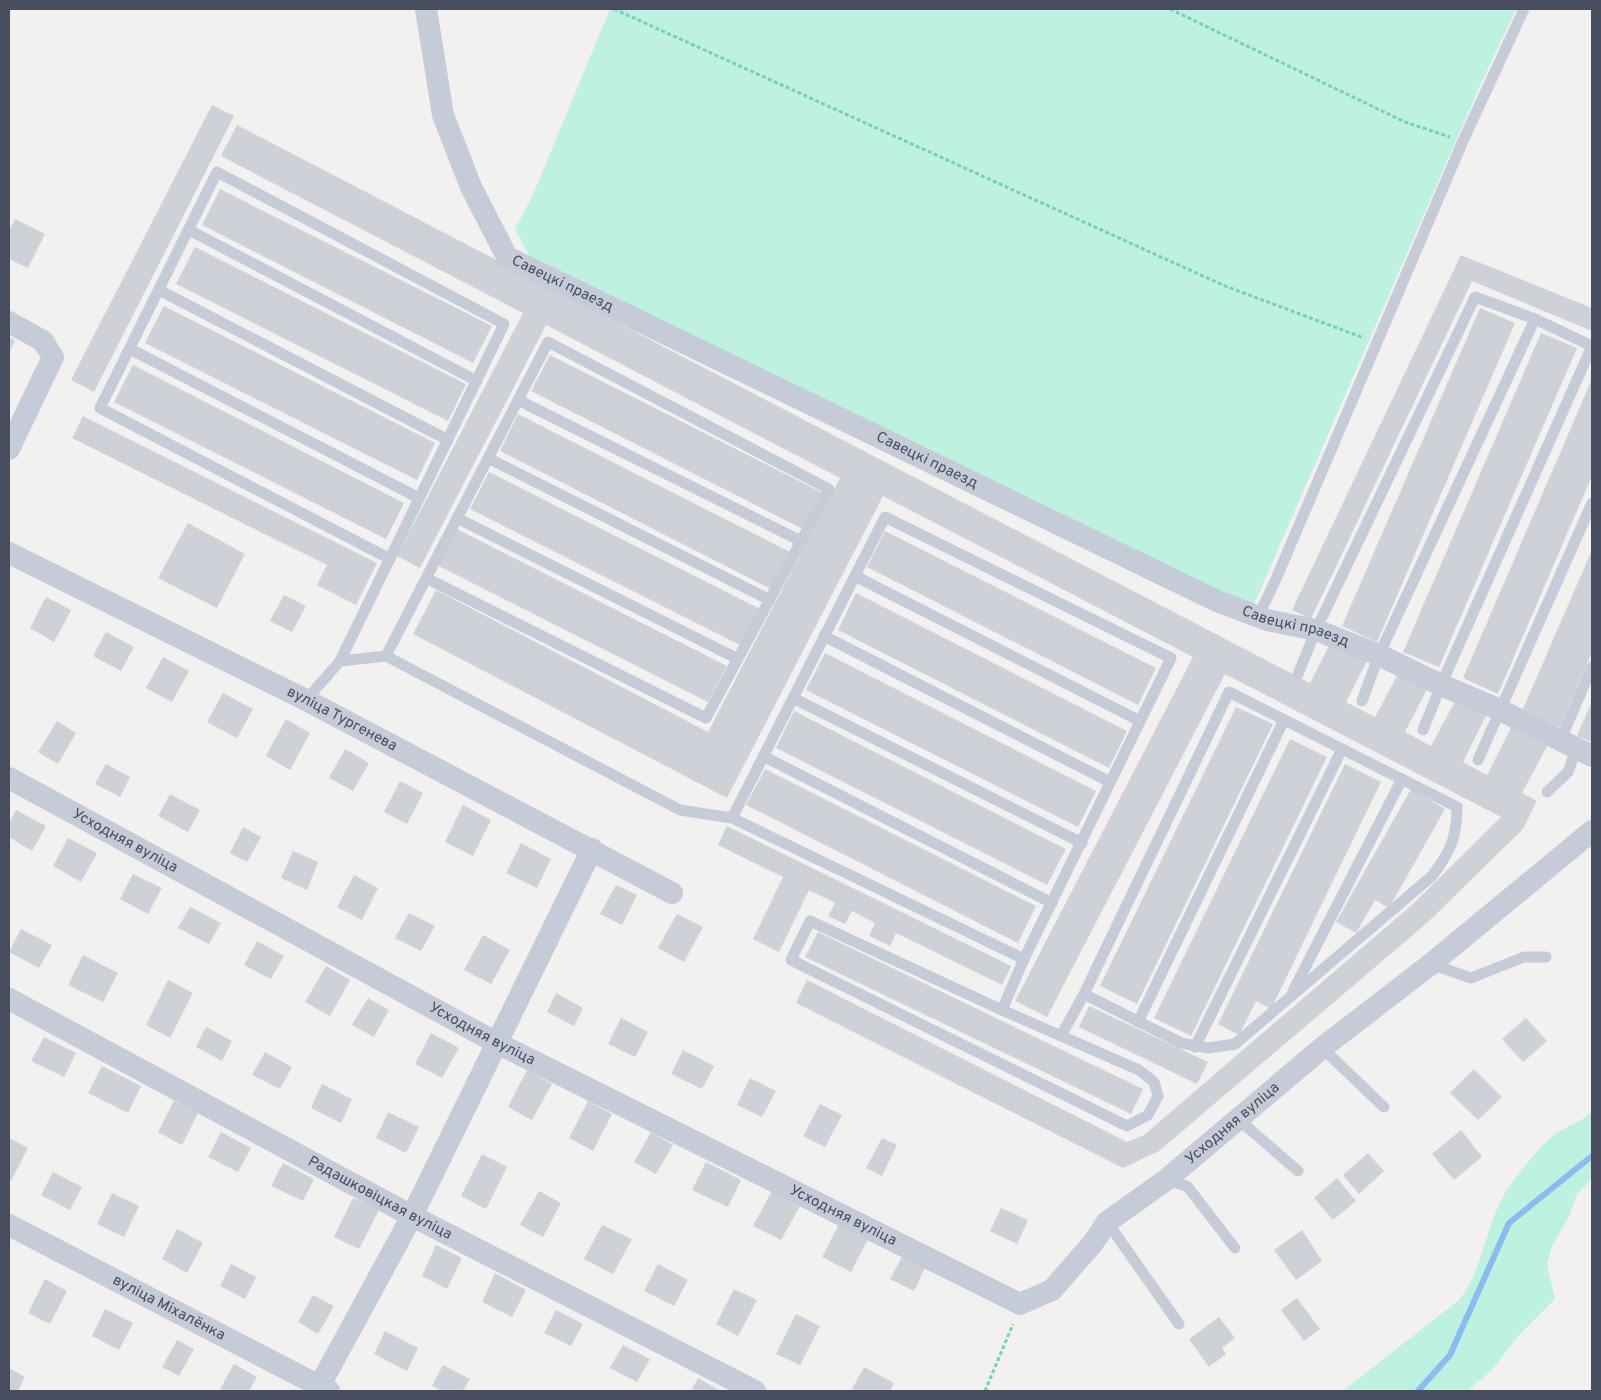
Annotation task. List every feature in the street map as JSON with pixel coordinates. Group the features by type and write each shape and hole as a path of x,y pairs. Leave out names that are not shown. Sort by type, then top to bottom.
{"street":[{"name":"Савецкі праезд","path":"426,9 443,115 471,187 508,257 1208,596 1267,620 1316,630 1379,655 1441,685 1498,709 1576,748"},
{"path":"9,322 43,341 54,357 9,449"},
{"name":"вуліца Тургенева","path":"9,553 306,700 592,849 672,893"},
{"name":"Усходняя вуліца","path":"9,778 497,1043 1020,1304 1052,1290 1093,1243 1107,1222 1166,1180 1322,1048 1431,964 1592,830"},
{"path":"324,1389 412,1216 592,849"},
{"name":"Радашковіцкая вуліца","path":"9,999 412,1216 756,1391"},
{"name":"вуліца Міхалёнка","path":"9,1225 324,1389"}],"lane":[{"path":"1258,616 1276,579 1462,141 1524,9"},
{"path":"306,700 340,661 390,559 419,498 477,381 504,324 217,172 100,408 390,559"},
{"path":"189,230 477,381"},
{"path":"159,290 448,440"},
{"path":"1298,674 1316,630 1474,297 1535,319 1592,347 1441,685 1423,730"},
{"path":"1362,701 1379,655 1535,319"},
{"path":"386,656 426,578 548,342 829,488 706,718 426,578"},
{"path":"130,349 419,498"},
{"path":"518,400 801,541"},
{"path":"488,458 770,600"},
{"path":"1478,760 1498,709 1592,503"},
{"path":"732,818 885,517 1171,658 1024,959 1002,1010"},
{"path":"457,518 738,659"},
{"path":"855,576 1140,721"},
{"path":"824,636 1110,782"},
{"path":"340,661 386,656 680,810 732,818 1024,959"},
{"path":"1547,792 1568,772 1576,748 1592,667"},
{"path":"1061,1036 1084,994 1230,692 1457,807 1457,827 1449,853 1432,876 1235,1044 1208,1048 1182,1043 1084,994"},
{"path":"793,698 1082,843"},
{"path":"1138,1022 1284,720"},
{"path":"1195,1047 1342,749"},
{"path":"763,756 1052,903"},
{"path":"1289,998 1402,779"},
{"path":"810,921 1002,1010 1139,1070 1154,1082 1158,1096 1148,1115 1127,1126 791,960 810,921"},
{"path":"1431,964 1471,978 1524,957 1546,957"},
{"path":"1322,1048 1384,1107"},
{"path":"1239,1120 1298,1171"},
{"path":"1166,1180 1187,1186 1235,1248"},
{"path":"1107,1222 1179,1324"}],"path":[{"path":"614,9 1225,286 1376,343"},
{"path":"1170,9 1405,122 1462,141"},
{"path":"985,1391 1020,1304"}],"green space":[{"path":"610,9 1516,9 1478,90 1253,607 530,257 515,229 532,197"},
{"path":"1592,1111 1592,1178 1576,1196 1570,1215 1552,1246 1547,1265 1555,1299 1518,1336 1492,1370 1467,1391 1343,1391 1460,1299 1475,1271 1497,1209 1513,1181 1532,1157 1554,1135 1583,1119"}],"building":[{"path":"212,105 234,116 94,392 71,380"},
{"path":"237,125 1310,683 1332,640 1368,659 1346,702 1375,717 1399,672 1428,687 1405,732 1431,746 1458,696 1489,710 1463,762 1487,775 1515,720 1551,739 1522,793 1537,801 1523,829 1427,923 1159,1151 1123,1168 796,1003 807,980 1127,1142 1144,1135 1413,904 1501,817 1225,674 1047,1017 1015,1001 1193,657 883,496 727,798 413,634 436,590 708,732 840,478 546,325 420,568 397,556 523,313 221,156"},
{"path":"220,189 492,326 473,363 202,225"},
{"path":"15,219 45,234 28,268 9,259 9,231"},
{"path":"195,247 466,384 448,421 176,284"},
{"path":"1461,255 1592,308 1592,331 1472,281 1311,619 1292,610"},
{"path":"164,306 435,443 417,480 145,343"},
{"path":"1480,308 1515,323 1377,642 1342,626"},
{"path":"1541,333 1577,348 1439,667 1403,652"},
{"path":"9,337 15,341 9,353"},
{"path":"550,355 821,492 803,529 531,391"},
{"path":"133,365 404,503 386,539 114,402"},
{"path":"1592,379 1592,476 1498,694 1463,678"},
{"path":"518,414 790,552 771,589 500,451"},
{"path":"83,416 377,563 356,605 317,585 327,565 72,438"},
{"path":"489,472 760,609 742,646 470,509"},
{"path":"188,523 245,554 217,608 158,578"},
{"path":"455,528 727,666 708,702 437,565"},
{"path":"885,531 1156,668 1138,705 867,567"},
{"path":"1592,550 1592,652 1560,727 1522,711"},
{"path":"856,593 1127,731 1109,768 838,630"},
{"path":"284,595 306,606 292,632 270,621"},
{"path":"46,597 71,610 54,642 30,628"},
{"path":"106,632 134,647 121,671 93,656"},
{"path":"825,653 1096,791 1078,827 806,690"},
{"path":"163,657 189,671 172,702 146,688"},
{"path":"223,693 253,709 237,738 207,722"},
{"path":"1592,701 1592,742 1577,736"},
{"path":"1236,707 1273,724 1137,1004 1100,986"},
{"path":"794,711 1066,849 1047,885 776,748"},
{"path":"286,719 310,733 290,770 266,756"},
{"path":"57,721 76,733 58,764 38,752"},
{"path":"1290,739 1327,757 1191,1036 1154,1018"},
{"path":"345,749 369,763 353,791 329,778"},
{"path":"106,764 130,777 120,797 95,784"},
{"path":"1345,764 1381,782 1271,1009 1256,1001 1239,1035 1218,1024"},
{"path":"765,769 1036,906 1018,943 746,805"},
{"path":"400,781 423,793 407,824 384,812"},
{"path":"1411,789 1445,809 1389,908 1375,900 1356,933 1336,922"},
{"path":"170,794 200,810 188,832 158,816"},
{"path":"463,805 491,820 473,856 445,842"},
{"path":"16,810 46,826 32,851 9,837 9,823"},
{"path":"727,826 1011,966 1002,985 896,933 890,946 869,936 875,923 852,911 845,924 828,916 835,903 809,890 779,952 753,939 783,877 718,845"},
{"path":"243,827 261,837 247,862 230,853"},
{"path":"68,838 97,853 81,882 53,866"},
{"path":"521,843 551,859 537,888 506,873"},
{"path":"293,851 318,862 307,890 281,878"},
{"path":"133,874 162,888 148,914 120,899"},
{"path":"354,875 378,888 362,920 337,907"},
{"path":"616,885 637,895 622,925 600,914"},
{"path":"190,907 221,923 209,944 178,928"},
{"path":"409,913 435,926 421,951 395,938"},
{"path":"677,914 703,927 684,962 658,948"},
{"path":"21,929 52,945 39,968 9,952"},
{"path":"818,932 1143,1089 1131,1114 805,957"},
{"path":"483,935 510,950 491,984 464,970"},
{"path":"257,941 284,956 271,979 244,965"},
{"path":"83,955 118,973 103,1002 68,985"},
{"path":"326,966 350,980 330,1016 305,1002"},
{"path":"168,980 193,993 170,1038 146,1025"},
{"path":"556,993 583,1008 574,1026 547,1012"},
{"path":"368,998 389,1010 374,1037 352,1025"},
{"path":"1089,1006 1208,1062 1197,1084 1079,1027"},
{"path":"621,1018 648,1032 635,1057 608,1044"},
{"path":"1526,1018 1547,1041 1523,1062 1502,1039"},
{"path":"206,1027 232,1041 222,1061 196,1047"},
{"path":"431,1033 459,1048 442,1078 415,1064"},
{"path":"44,1037 76,1053 64,1077 31,1061"},
{"path":"683,1050 714,1066 702,1089 671,1074"},
{"path":"265,1052 292,1067 280,1089 252,1075"},
{"path":"102,1066 141,1086 128,1113 88,1093"},
{"path":"1474,1069 1502,1097 1478,1120 1450,1093"},
{"path":"527,1070 552,1084 532,1120 508,1107"},
{"path":"750,1078 776,1091 762,1117 737,1105"},
{"path":"322,1084 352,1099 341,1123 311,1108"},
{"path":"174,1101 198,1113 182,1145 158,1132"},
{"path":"588,1101 612,1114 593,1151 569,1138"},
{"path":"820,1104 842,1115 825,1147 803,1136"},
{"path":"388,1112 419,1127 406,1153 376,1138"},
{"path":"1461,1130 1482,1157 1454,1180 1432,1154"},
{"path":"221,1132 251,1148 238,1172 208,1157"},
{"path":"651,1132 673,1145 656,1174 634,1162"},
{"path":"9,1138 28,1148 11,1181 9,1179"},
{"path":"882,1138 897,1145 882,1176 866,1168"},
{"path":"1368,1153 1384,1171 1359,1194 1343,1175"},
{"path":"482,1154 507,1167 486,1209 461,1196"},
{"path":"706,1162 741,1180 728,1207 692,1190"},
{"path":"283,1163 314,1179 303,1201 271,1186"},
{"path":"53,1172 82,1187 70,1210 41,1195"},
{"path":"1337,1178 1356,1201 1333,1220 1314,1198"},
{"path":"773,1189 801,1204 781,1240 753,1226"},
{"path":"539,1191 561,1203 543,1237 520,1225"},
{"path":"112,1193 139,1206 124,1237 97,1224"},
{"path":"353,1198 379,1210 359,1249 334,1237"},
{"path":"1001,1208 1028,1220 1017,1244 990,1231"},
{"path":"841,1220 870,1235 851,1272 822,1257"},
{"path":"602,1225 632,1239 613,1274 584,1259"},
{"path":"177,1229 203,1243 187,1273 162,1259"},
{"path":"1302,1230 1322,1261 1296,1280 1274,1250"},
{"path":"436,1245 462,1258 447,1289 422,1276"},
{"path":"902,1257 925,1268 914,1291 890,1279"},
{"path":"231,1264 256,1277 245,1299 220,1286"},
{"path":"658,1264 688,1280 674,1306 644,1291"},
{"path":"495,1273 526,1290 512,1317 482,1302"},
{"path":"45,1279 67,1291 50,1324 28,1313"},
{"path":"734,1289 757,1300 738,1336 716,1324"},
{"path":"313,1295 334,1306 318,1334 298,1322"},
{"path":"1297,1298 1320,1329 1304,1341 1281,1310"},
{"path":"105,1309 133,1323 119,1350 92,1336"},
{"path":"556,1310 583,1324 571,1346 544,1333"},
{"path":"796,1314 820,1326 800,1365 776,1354"},
{"path":"1219,1317 1235,1338 1222,1348 1226,1354 1209,1367 1189,1339"},
{"path":"385,1331 418,1348 407,1371 374,1354"},
{"path":"177,1340 194,1349 179,1376 162,1367"},
{"path":"623,1345 650,1359 637,1382 610,1368"},
{"path":"234,1364 257,1377 249,1391 219,1391"},
{"path":"443,1365 470,1379 463,1391 442,1391 432,1386"},
{"path":"864,1367 894,1383 890,1391 851,1391"},
{"path":"9,1368 25,1377 18,1391 9,1391"},
{"path":"698,1378 721,1391 691,1391"}],"waterway":[{"path":"1418,1391 1450,1355 1509,1223 1592,1156"}]}
